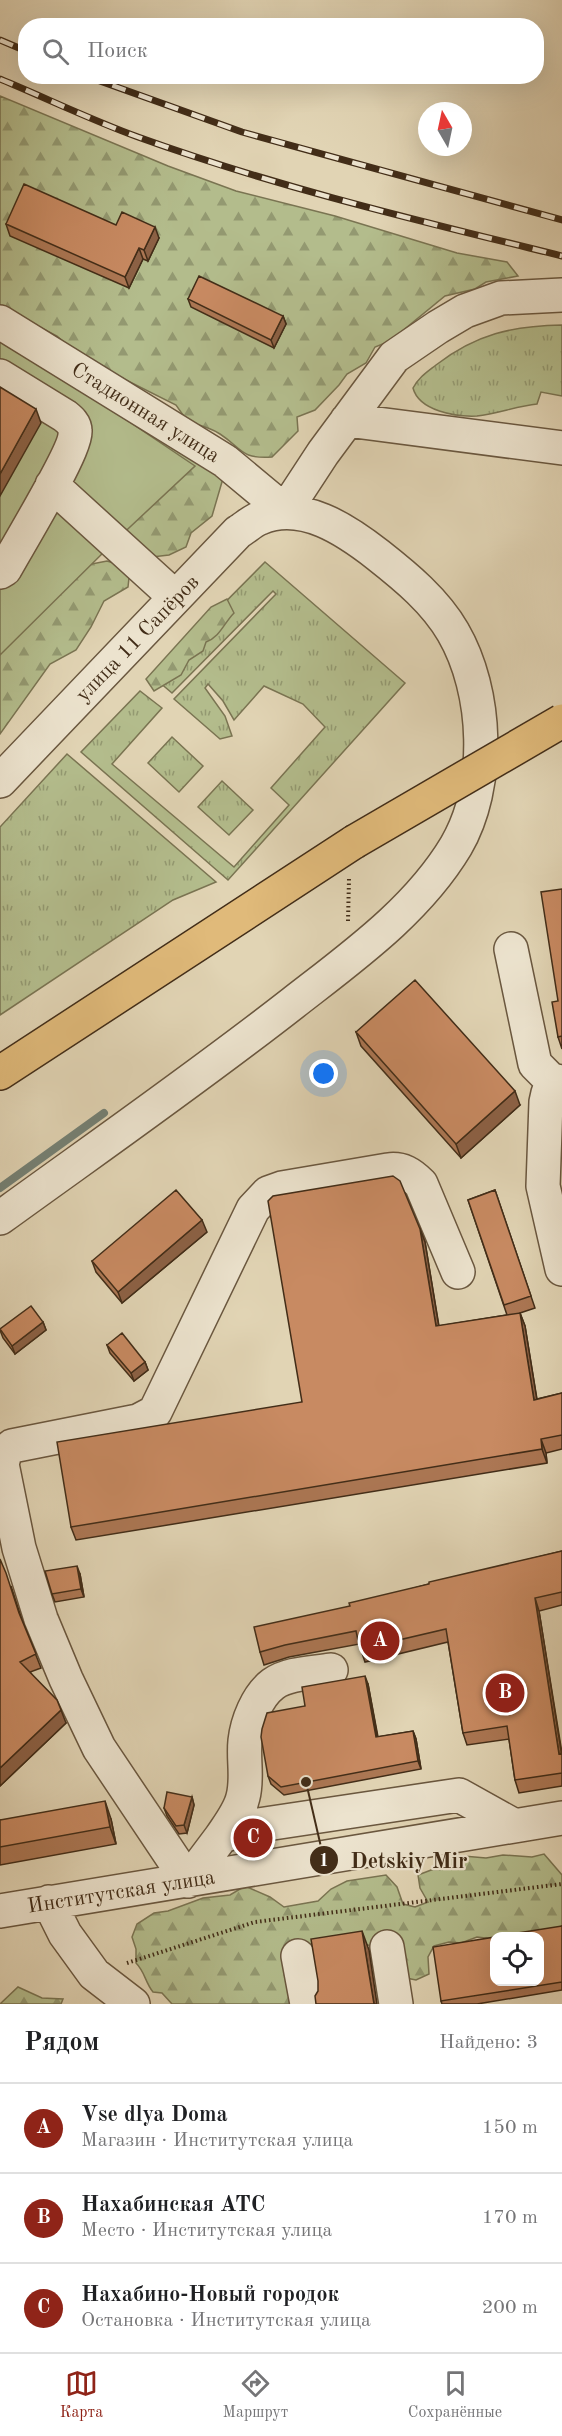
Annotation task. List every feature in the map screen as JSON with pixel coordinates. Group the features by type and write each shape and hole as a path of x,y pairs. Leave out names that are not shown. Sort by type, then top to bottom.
{"main road":[{"path":"0,1073 80,1020 352,858 562,721"}],"street":[{"path":"0,1218 250,1036 369,944 433,880 461,834 472,806 482,760 480,720 470,674 454,633 427,597 397,569 368,547 310,515 285,512 347,420 394,357 465,311 501,298 562,295"},
{"name":"Стадионная улица","path":"0,322 225,461 285,512"},
{"path":"0,376 65,416 72,422 75,430 74,441 52,485 5,569 0,572"},
{"path":"347,420 562,448"},
{"path":"52,485 175,597"},
{"name":"улица 11 Сапёров","path":"0,781 238,532 260,518 285,512"},
{"path":"511,949 535,1064 544,1076 561,1082"},
{"path":"0,1054 80,1020"},
{"path":"560,1248 543,1186 548,1093 561,1082"},
{"path":"331,1670 290,1677 273,1684 254,1708 245,1742 246,1782 243,1799 221,1837 188,1881 99,1748 82,1716 41,1619 19,1548 8,1500 2,1464 6,1441 138,1421 155,1412 253,1209 268,1193 282,1188 395,1169 404,1171 421,1184 458,1272"},
{"path":"221,1837 246,1827 447,1795 459,1795 469,1799 486,1812 513,1825"},
{"name":"Институтская улица","path":"0,1911 562,1818"},
{"path":"49,1902 65,1934 94,1974 133,2004"},
{"path":"387,1947 396,2004"},
{"path":"298,1956 307,2004"}],"path":[{"path":"348,921 352,858"},
{"path":"94,1974 255,1922 562,1884"}],"green space":[{"path":"0,96 168,166 236,191 335,216 457,253 507,262 518,276 486,282 475,289 445,296 390,341 375,347 366,363 347,374 315,410 297,417 298,431 272,457 248,455 216,432 188,422 176,405 110,372 73,350 57,336 0,306"},
{"path":"562,325 562,396 541,392 537,404 468,416 449,414 430,407 417,396 413,388 421,378 451,354 480,339 527,327"},
{"path":"0,331 224,475 212,516 191,533 186,547 169,555 152,557 101,517 0,359"},
{"path":"0,342 94,398 195,466 114,542 0,655"},
{"path":"107,561 130,568 128,587 104,601 76,650 50,664 0,734 0,601 71,568"},
{"path":"265,562 405,683 228,880 81,752 140,691 162,708 112,764 234,867 289,805 271,788 325,727 303,704 264,686 234,720 223,701 208,684 205,688 225,716 232,736 220,739 174,699 276,594 273,591 172,693 152,676"},
{"path":"227,599 234,613 222,629 206,642 203,651 189,660 181,675 154,691 146,679 211,607"},
{"path":"172,737 203,766 179,792 148,763"},
{"path":"67,754 216,882 173,900 0,1015 0,827"},
{"path":"222,781 253,810 229,835 198,807"},
{"path":"544,1854 562,1875 562,1931 490,1932 490,1939 477,1937 461,1943 449,1942 434,1946 428,1957 429,1974 416,1980 406,1978 377,1948 365,1944 303,1946 297,1940 288,1947 299,2004 172,2004 162,1993 153,1992 136,1963 136,1949 132,1937 137,1924 154,1913 168,1911 203,1898 230,1895 245,1886 270,1897 284,1907 318,1901 331,1889 347,1881 386,1875 397,1887 403,1904 415,1907 428,1902 420,1888 418,1875 439,1867 452,1855 486,1858 503,1855 532,1857"},
{"path":"18,1987 42,1998 63,1999 61,2004 0,2004"}],"building":[{"path":"24,184 116,225 122,212 155,227 144,250 139,248 125,277 6,224"},
{"path":"199,276 283,316 271,340 188,299"},
{"path":"0,387 36,409 0,474"},
{"path":"562,889 562,1036 558,1037 552,1002 558,1001 541,892"},
{"path":"415,980 515,1091 456,1144 356,1032"},
{"path":"393,1176 400,1181 420,1229 436,1326 520,1313 534,1400 562,1393 562,1435 541,1439 542,1449 71,1527 57,1442 302,1402 268,1201 273,1196"},
{"path":"176,1190 202,1220 118,1292 92,1261"},
{"path":"495,1190 531,1296 504,1305 468,1200"},
{"path":"31,1306 43,1322 12,1346 0,1329"},
{"path":"122,1333 145,1362 131,1373 107,1345"},
{"path":"562,1551 562,1592 535,1598 559,1754 562,1753 562,1773 515,1780 507,1726 463,1733 446,1629 360,1649 356,1631 260,1652 254,1627 350,1606 349,1603 429,1584 429,1582"},
{"path":"0,1559 36,1654 20,1662 57,1700 61,1710 0,1768"},
{"path":"77,1566 81,1589 52,1594 45,1571"},
{"path":"365,1676 376,1737 413,1731 418,1761 281,1787 268,1776 261,1737 267,1713 305,1706 302,1687"},
{"path":"167,1792 192,1797 184,1825 176,1826 164,1808"},
{"path":"105,1801 110,1827 0,1847 0,1820"},
{"path":"562,1926 562,1982 544,1985 544,1932 524,1932"},
{"path":"362,1931 374,2004 316,2004 318,1981 311,1939"},
{"path":"490,1938 490,1986 537,1986 441,2001 433,1947"}],"waterway":[{"path":"0,1188 104,1113"}],"railway":[{"path":"0,40 18,48"},
{"path":"0,79 120,130 242,172 348,202 562,256"},
{"path":"108,84 242,132 562,220"}],"place":[{"name":"Vse dlya Doma","path":"380,1641"},
{"name":"Нахабинская АТС","path":"505,1693"},
{"name":"Detskiy Mir","path":"306,1782"},
{"name":"Нахабино-Новый городок","path":"253,1838"}]}
